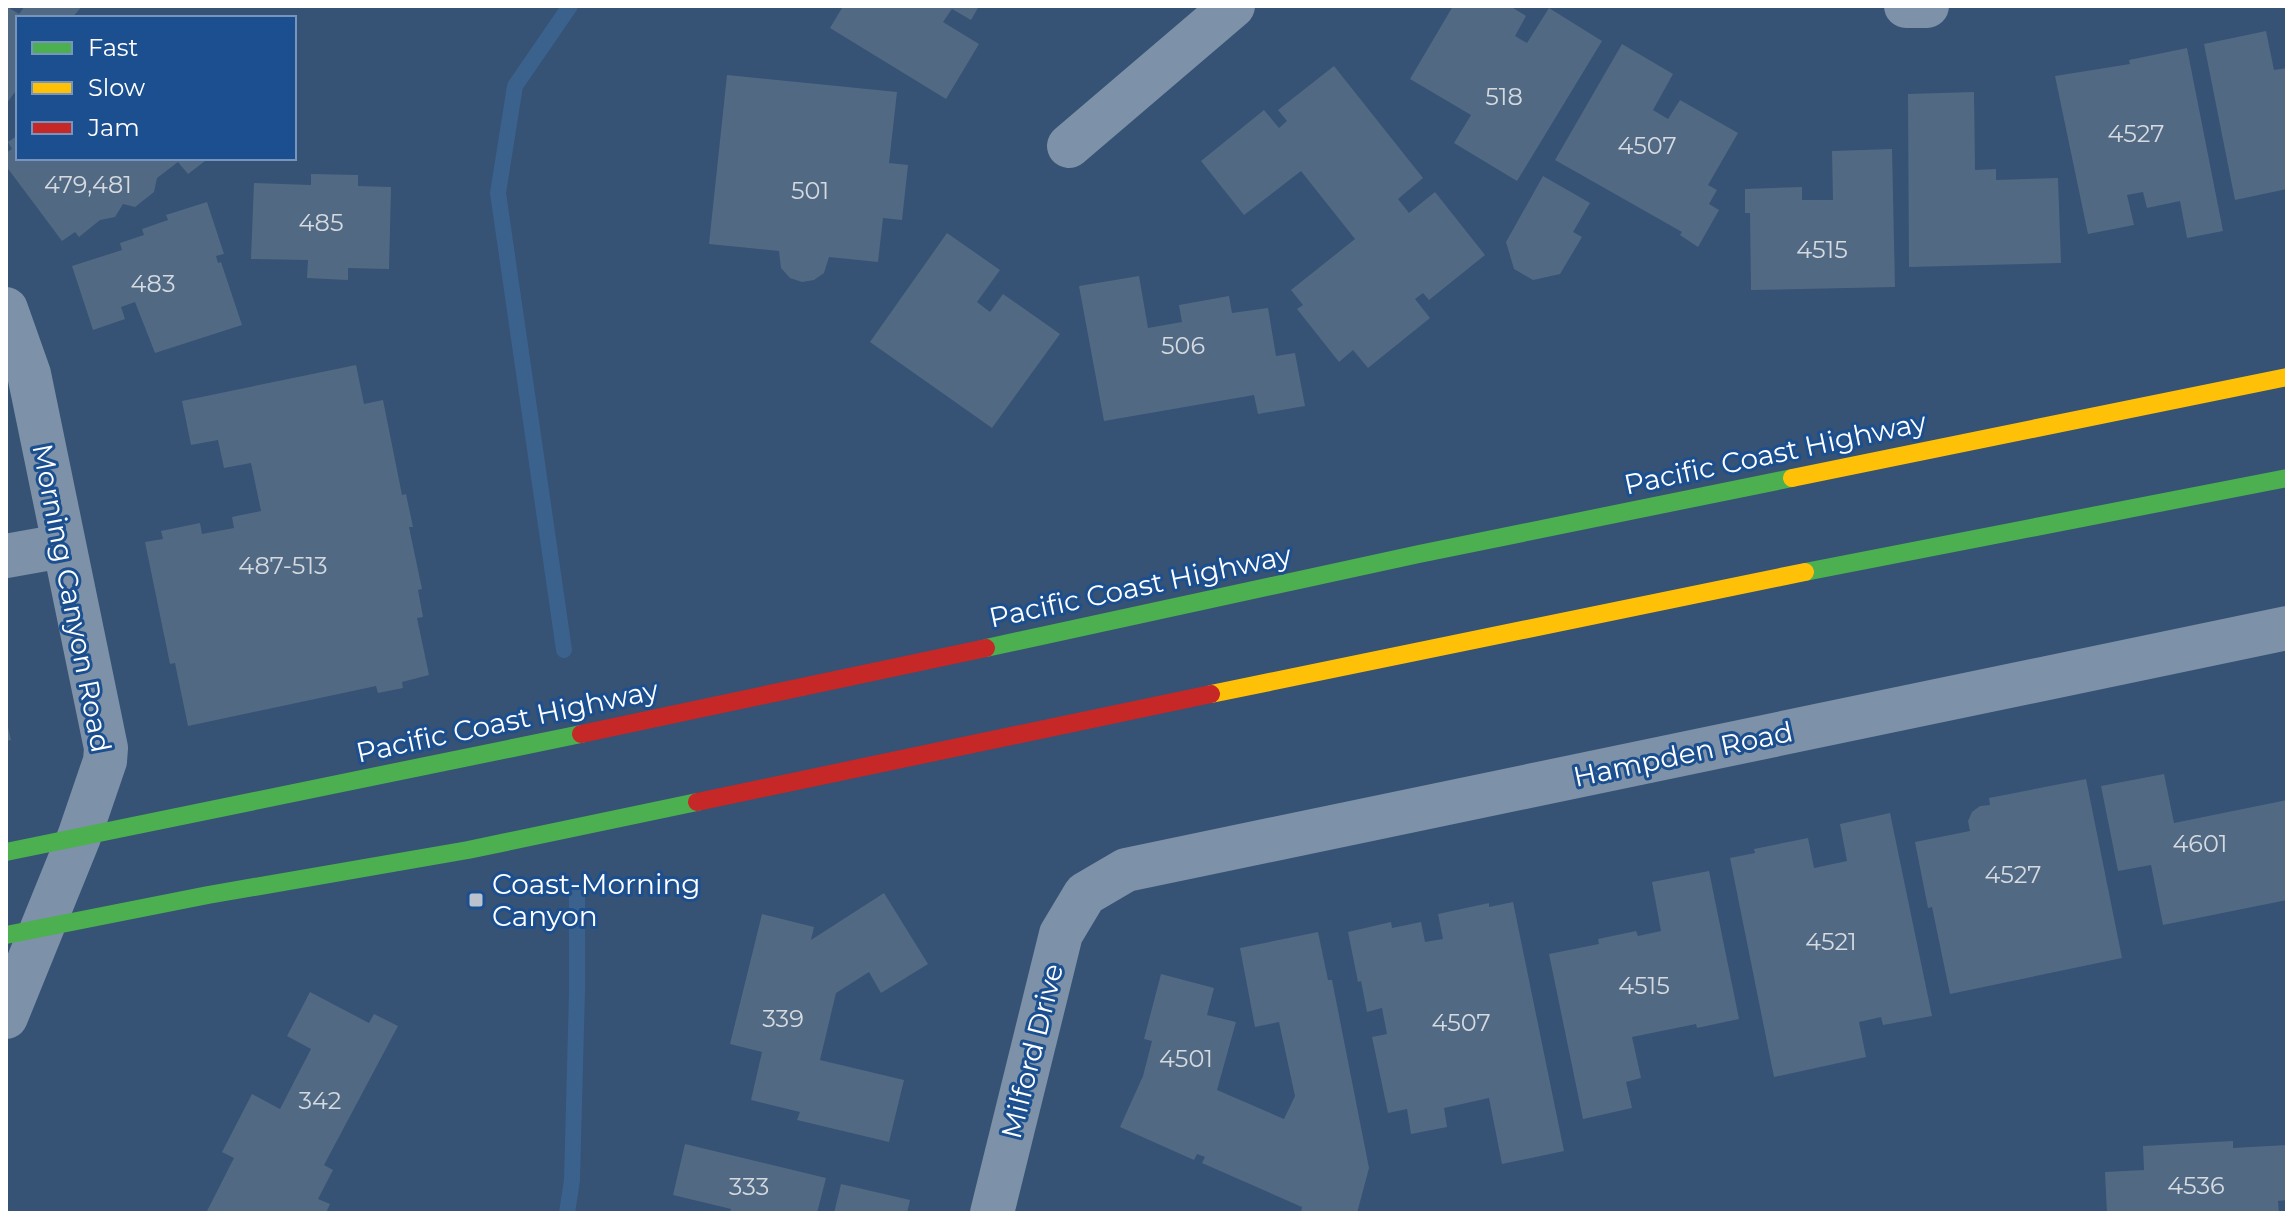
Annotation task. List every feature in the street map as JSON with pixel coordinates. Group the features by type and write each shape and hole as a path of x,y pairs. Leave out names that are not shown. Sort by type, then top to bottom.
{"highway":[{"name":"Pacific Coast Highway","path":"6,852 755,698 1404,558 2287,377"},
{"path":"24,931 468,850 1622,608 2287,478"}],"street":[{"path":"1069,146 1233,6"},
{"path":"1906,6 1927,6"},
{"name":"Morning Canyon Road","path":"6,309 29,374 106,748 105,761 79,837 24,931 6,1017"},
{"path":"6,556 62,546"},
{"name":"Hampden Road","path":"1085,894 1126,870 2287,628"},
{"name":"Milford Drive","path":"992,1213 1061,934 1085,894"}],"building":[{"path":"6,6 19,14 25,6 82,6 74,16 16,16 16,91 6,104"},
{"path":"839,6 979,6 971,20 952,9 943,22 979,44 946,99 830,28 842,8"},
{"path":"1453,6 1510,6 1526,16 1515,36 1527,43 1549,8 1602,41 1517,181 1454,143 1471,115 1410,79"},
{"path":"2266,31 2274,70 2287,68 2287,189 2235,200 2204,44"},
{"path":"1622,44 1673,74 1653,110 1668,119 1680,100 1738,133 1708,185 1717,190 1709,204 1719,210 1698,247 1680,235 1682,232 1555,160"},
{"path":"2187,48 2223,231 2187,238 2180,201 2147,208 2143,192 2127,195 2134,225 2088,234 2055,76 2130,64 2129,60"},
{"path":"1334,66 1423,178 1398,199 1409,213 1435,192 1485,255 1429,300 1423,293 1415,299 1430,318 1368,368 1353,350 1339,362 1297,309 1303,305 1291,290 1355,239 1301,171 1244,215 1201,161 1264,110 1279,128 1287,121 1278,110"},
{"path":"727,75 897,92 889,163 908,165 902,220 883,218 878,262 829,257 824,273 814,280 802,282 790,278 781,268 779,251 709,244"},
{"path":"1974,92 1975,170 1996,169 1996,180 2058,178 2061,263 1909,267 1908,94"},
{"path":"16,136 16,160 206,160 188,174 178,162 157,178 154,192 135,207 123,204 115,217 100,220 79,237 75,232 62,241 6,166 6,153 12,149 8,142"},
{"path":"1892,149 1895,287 1751,290 1750,213 1745,213 1745,189 1802,187 1802,200 1833,200 1832,151"},
{"path":"311,174 358,175 358,186 391,187 389,269 348,268 348,280 307,278 308,260 251,259 254,183 311,185"},
{"path":"1543,176 1590,203 1573,232 1582,237 1560,274 1533,280 1514,269 1506,242"},
{"path":"207,202 224,254 216,256 218,263 221,262 242,325 155,353 135,302 121,307 125,319 93,330 72,266 122,250 120,243 144,235 142,229 168,220 166,215"},
{"path":"947,233 1000,270 977,302 990,312 1003,294 1060,334 992,428 870,342"},
{"path":"1139,276 1148,328 1182,322 1179,305 1229,296 1232,313 1268,308 1276,356 1295,353 1305,406 1258,414 1254,395 1104,421 1079,286"},
{"path":"356,365 364,404 383,400 402,495 406,494 413,527 409,527 422,589 418,590 423,617 417,618 429,675 402,682 403,688 378,693 376,686 188,726 175,663 170,664 145,542 163,539 161,531 200,523 202,534 234,528 232,517 261,511 251,463 224,468 218,440 191,445 182,401"},
{"path":"6,719 11,740 6,741"},
{"path":"2164,774 2174,823 2287,800 2287,900 2163,925 2151,865 2118,871 2101,786"},
{"path":"2086,779 2122,958 1950,994 1915,842 1970,831 1968,821 1972,812 1980,806 1990,805 1989,798"},
{"path":"1890,813 1932,1016 1883,1025 1881,1017 1859,1022 1866,1057 1774,1077 1730,858 1755,853 1754,849 1808,838 1814,868 1847,861 1840,824"},
{"path":"1709,871 1739,1019 1632,1037 1641,1078 1626,1082 1632,1108 1583,1119 1549,954 1599,944 1598,939 1636,931 1638,936 1661,931 1652,882"},
{"path":"884,893 928,964 881,993 869,972 836,993 820,1060 904,1080 889,1142 797,1120 800,1112 751,1100 762,1052 730,1044 762,914 814,927 811,940"},
{"path":"1513,902 1564,1151 1502,1164 1489,1098 1444,1108 1447,1127 1411,1134 1407,1109 1388,1113 1372,1037 1387,1034 1382,1008 1367,1012 1348,932 1391,922 1392,928 1421,922 1425,942 1443,939 1438,914 1489,903 1489,907"},
{"path":"1318,932 1328,980 1332,980 1369,1168 1357,1213 1301,1213 1302,1207 1202,1163 1205,1157 1197,1154 1194,1160 1120,1127 1143,1076 1152,1041 1144,1039 1161,974 1214,988 1207,1015 1236,1022 1217,1090 1284,1119 1295,1096 1279,1022 1255,1027 1240,948"},
{"path":"310,992 369,1023 374,1014 398,1026 324,1165 333,1170 318,1199 330,1204 326,1213 206,1213 234,1158 222,1152 252,1094 280,1109 311,1049 287,1036"},
{"path":"2233,1141 2233,1148 2287,1145 2287,1200 2278,1201 2279,1213 2107,1213 2105,1172 2144,1170 2143,1146"},
{"path":"685,1144 826,1178 817,1213 730,1213 731,1209 673,1195"},
{"path":"841,1184 910,1200 907,1213 834,1213"}],"waterway":[{"path":"564,650 498,193 515,86 570,6"},
{"path":"567,1213 572,1180 577,896"}],"traffic: fast":[{"path":"986,648 1419,554 1792,478"},
{"path":"1805,572 2287,478"},
{"path":"6,852 581,734"},
{"path":"6,935 208,895 468,850 697,802"}],"traffic: slow":[{"path":"1792,478 2287,377"},
{"path":"1211,694 1805,572"}],"traffic: jam":[{"path":"581,734 986,648"},
{"path":"697,802 1211,694"}],"place":[{"name":"Coast-Morning Canyon","path":"476,900"}]}
